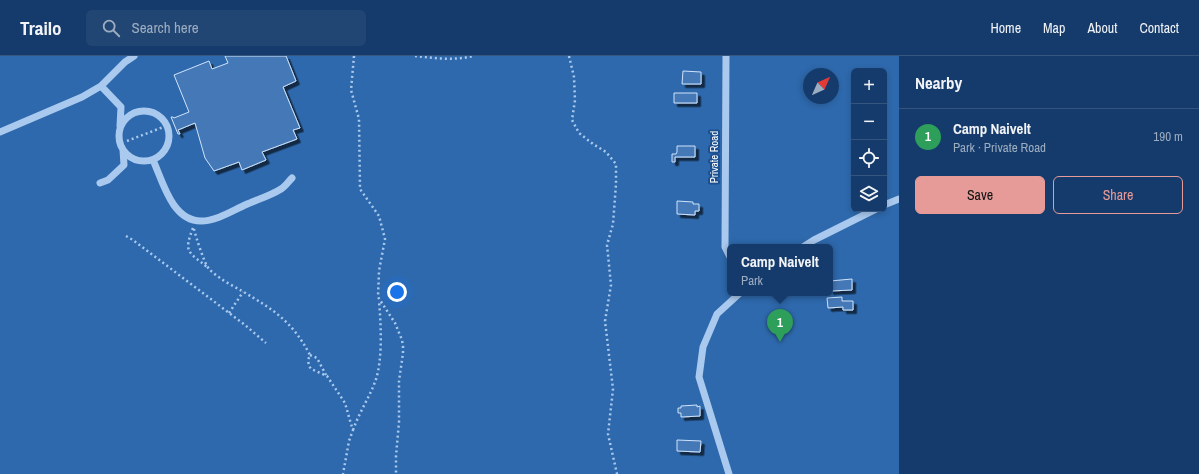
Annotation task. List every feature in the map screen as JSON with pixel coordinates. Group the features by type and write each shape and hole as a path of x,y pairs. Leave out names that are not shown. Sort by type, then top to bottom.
{"street":[{"path":"0,132 82,97 101,86 125,62 134,56"},
{"name":"Private Road","path":"726,56 725,247 727,251"},
{"path":"101,86 121,107 139,112"},
{"path":"121,107 122,116 119,137 124,165"},
{"path":"120,128 131,115 148,111 156,114 163,120 169,131 169,140 166,148 161,155 153,160 145,162 137,161 129,157 122,147"},
{"path":"153,160 174,206 186,217 194,220 202,221 219,217 279,190 292,178"},
{"path":"100,182 108,180 124,165 137,161"},
{"path":"887,204 899,199"},
{"path":"808,244 870,212"},
{"path":"729,474 699,377 703,347 717,314 737,296"}],"path":[{"path":"343,474 349,441 379,372 381,358 380,311 378,297 379,276 385,239 379,216 360,188 359,119 351,90 354,56"},
{"path":"415,56 462,59 473,56"},
{"path":"569,56 574,77 575,100 572,120 579,133 606,152 616,164 613,224 608,245 611,285 605,321 613,388 608,434 617,474"},
{"path":"122,147 166,126"},
{"path":"208,268 193,228 188,239 188,250 192,255 220,278 284,318 302,339 310,355 320,361 326,376 344,403 353,430"},
{"path":"126,236 250,328 266,343"},
{"path":"229,313 243,292"},
{"path":"378,297 395,324 403,346 398,394 399,422 396,474"},
{"path":"310,355 308,360 311,369 326,376"}],"shaded area":[{"path":"0,56 899,56 899,474 0,474"}],"building":[{"path":"225,56 286,56 296,81 283,87 300,128 293,130 297,139 262,152 266,160 242,170 239,162 214,171 205,158 195,123 178,130 180,134 178,134 171,117 174,118 189,112 174,75 209,61 212,69 228,63"},
{"path":"683,71 701,72 701,84 682,84"},
{"path":"674,93 697,93 697,103 674,103"},
{"path":"677,146 695,146 695,157 675,157 675,162 672,162 672,154 676,154"},
{"path":"677,201 699,204 699,211 695,211 695,215 677,214"},
{"path":"852,279 852,290 833,291 833,281"},
{"path":"842,297 842,301 853,301 853,310 843,310 843,307 828,308 827,298"},
{"path":"697,405 697,407 700,406 700,416 681,417 681,413 678,413 678,408 681,408 681,406"},
{"path":"677,440 701,441 700,452 677,451"}],"place":[{"name":"Camp Naivelt","path":"780,342"}]}
